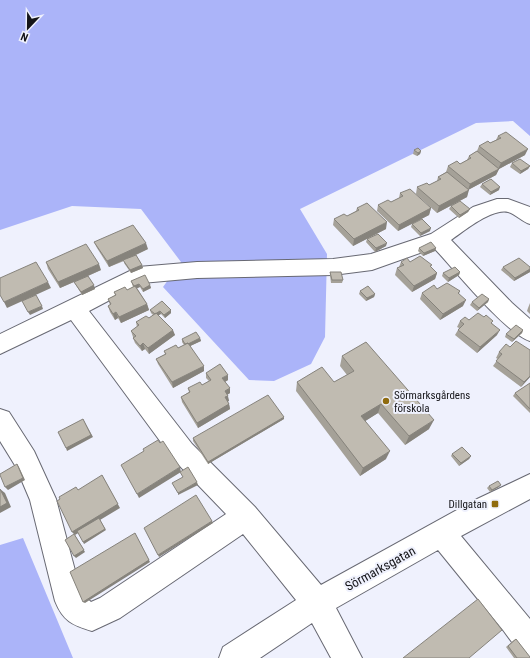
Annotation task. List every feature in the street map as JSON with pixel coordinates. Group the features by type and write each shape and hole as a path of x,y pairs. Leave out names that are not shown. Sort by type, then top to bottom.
{"street":[{"path":"0,345 138,275 197,270 333,266 372,262 438,239 484,210 495,206 506,205 521,210 530,217"},
{"path":"438,239 504,309 530,332"},
{"path":"75,308 183,452 246,516 317,603 348,658"},
{"path":"0,420 25,459 44,499 69,601 80,613 92,617 110,608 246,516"},
{"name":"Sörmarksgatan","path":"234,658 317,603 530,486"},
{"path":"442,534 513,620 530,643"}],"shaded area":[{"path":"0,0 530,0 530,136 513,121 476,123 300,209 327,254 325,337 311,364 274,381 249,380 163,287 181,262 141,209 72,206 0,230"},
{"path":"23,538 73,658 0,658 0,545"}],"building":[{"path":"506,132 528,149 501,163 479,146 488,141 490,143 501,138 498,136"},
{"path":"418,148 421,151 418,153 414,150"},
{"path":"477,151 499,169 470,184 448,166 457,161 460,164 471,158 469,156"},
{"path":"520,159 530,166 521,171 512,163"},
{"path":"447,172 469,190 439,206 417,187 427,183 429,185 441,179 438,177"},
{"path":"491,179 500,187 491,192 482,184"},
{"path":"410,189 431,208 399,225 378,205 388,200 391,202 403,196 400,193"},
{"path":"460,201 470,209 460,215 451,206"},
{"path":"367,203 387,222 354,239 334,219 344,214 347,216 359,210 357,208"},
{"path":"422,219 431,228 421,233 412,224"},
{"path":"133,225 146,243 107,261 94,242"},
{"path":"378,234 387,243 376,248 367,239"},
{"path":"431,242 436,248 424,253 419,248"},
{"path":"86,244 99,264 58,282 46,262"},
{"path":"136,255 142,265 130,270 123,260"},
{"path":"420,256 432,265 430,266 437,273 414,286 397,268 404,265 401,262 407,258 410,262"},
{"path":"519,258 530,267 530,269 515,278 503,267"},
{"path":"36,262 48,282 4,302 0,295 0,278"},
{"path":"455,267 460,272 449,278 443,273"},
{"path":"330,272 341,272 343,280 332,280"},
{"path":"145,275 150,285 143,289 139,284 134,286 131,281"},
{"path":"88,276 94,285 81,292 74,282"},
{"path":"447,283 460,291 458,293 466,300 443,314 422,293 434,285 437,289"},
{"path":"135,286 147,304 119,317 116,312 113,314 108,306 111,304 108,299 116,295 114,292 125,287 127,290"},
{"path":"368,286 375,294 367,298 360,291"},
{"path":"482,294 489,299 479,308 472,302"},
{"path":"36,295 42,306 28,312 22,301"},
{"path":"162,301 171,310 164,315 160,311 155,314 150,310"},
{"path":"156,313 173,330 148,348 143,343 140,346 133,338 136,336 131,331 139,325 136,322 146,316 149,318"},
{"path":"478,313 484,317 486,315 493,321 491,323 500,330 480,347 458,330 464,324 460,321 465,317 469,320"},
{"path":"516,325 523,330 514,339 506,334"},
{"path":"196,332 200,338 185,344 182,339"},
{"path":"516,341 530,350 530,376 524,382 496,361 502,354 499,352 506,344 510,347"},
{"path":"366,342 434,420 409,436 381,404 361,416 390,451 363,468 297,382 322,367 334,382 354,371 342,356"},
{"path":"188,343 204,366 172,382 156,359 166,354 164,351 176,345 178,348"},
{"path":"220,364 228,375 222,378 230,388 225,391 228,396 225,397 229,404 197,423 181,397 190,392 188,388 200,382 202,385 211,380 206,373"},
{"path":"530,383 530,409 515,393"},
{"path":"268,395 284,417 208,462 193,438"},
{"path":"83,419 91,435 66,448 58,432"},
{"path":"158,440 160,443 163,441 180,467 137,494 121,465 144,451 143,449"},
{"path":"462,447 471,456 461,463 452,454"},
{"path":"17,464 23,478 5,487 0,474"},
{"path":"188,467 197,482 178,493 172,483 183,477 180,472"},
{"path":"102,475 118,504 72,532 57,501 60,499 59,497 76,487 78,490"},
{"path":"498,481 501,485 492,490 489,486"},
{"path":"0,489 7,503 0,507"},
{"path":"196,495 212,521 158,555 144,528"},
{"path":"99,518 105,529 83,542 77,531"},
{"path":"135,533 149,560 83,602 70,572"},
{"path":"74,534 84,550 74,556 65,540"},
{"path":"478,599 502,630 469,658 403,658"},
{"path":"516,639 530,658 517,658 508,646"}],"place":[{"name":"Sörmarksgårdens förskola","path":"386,401"},
{"name":"Dillgatan","path":"495,504"}]}
